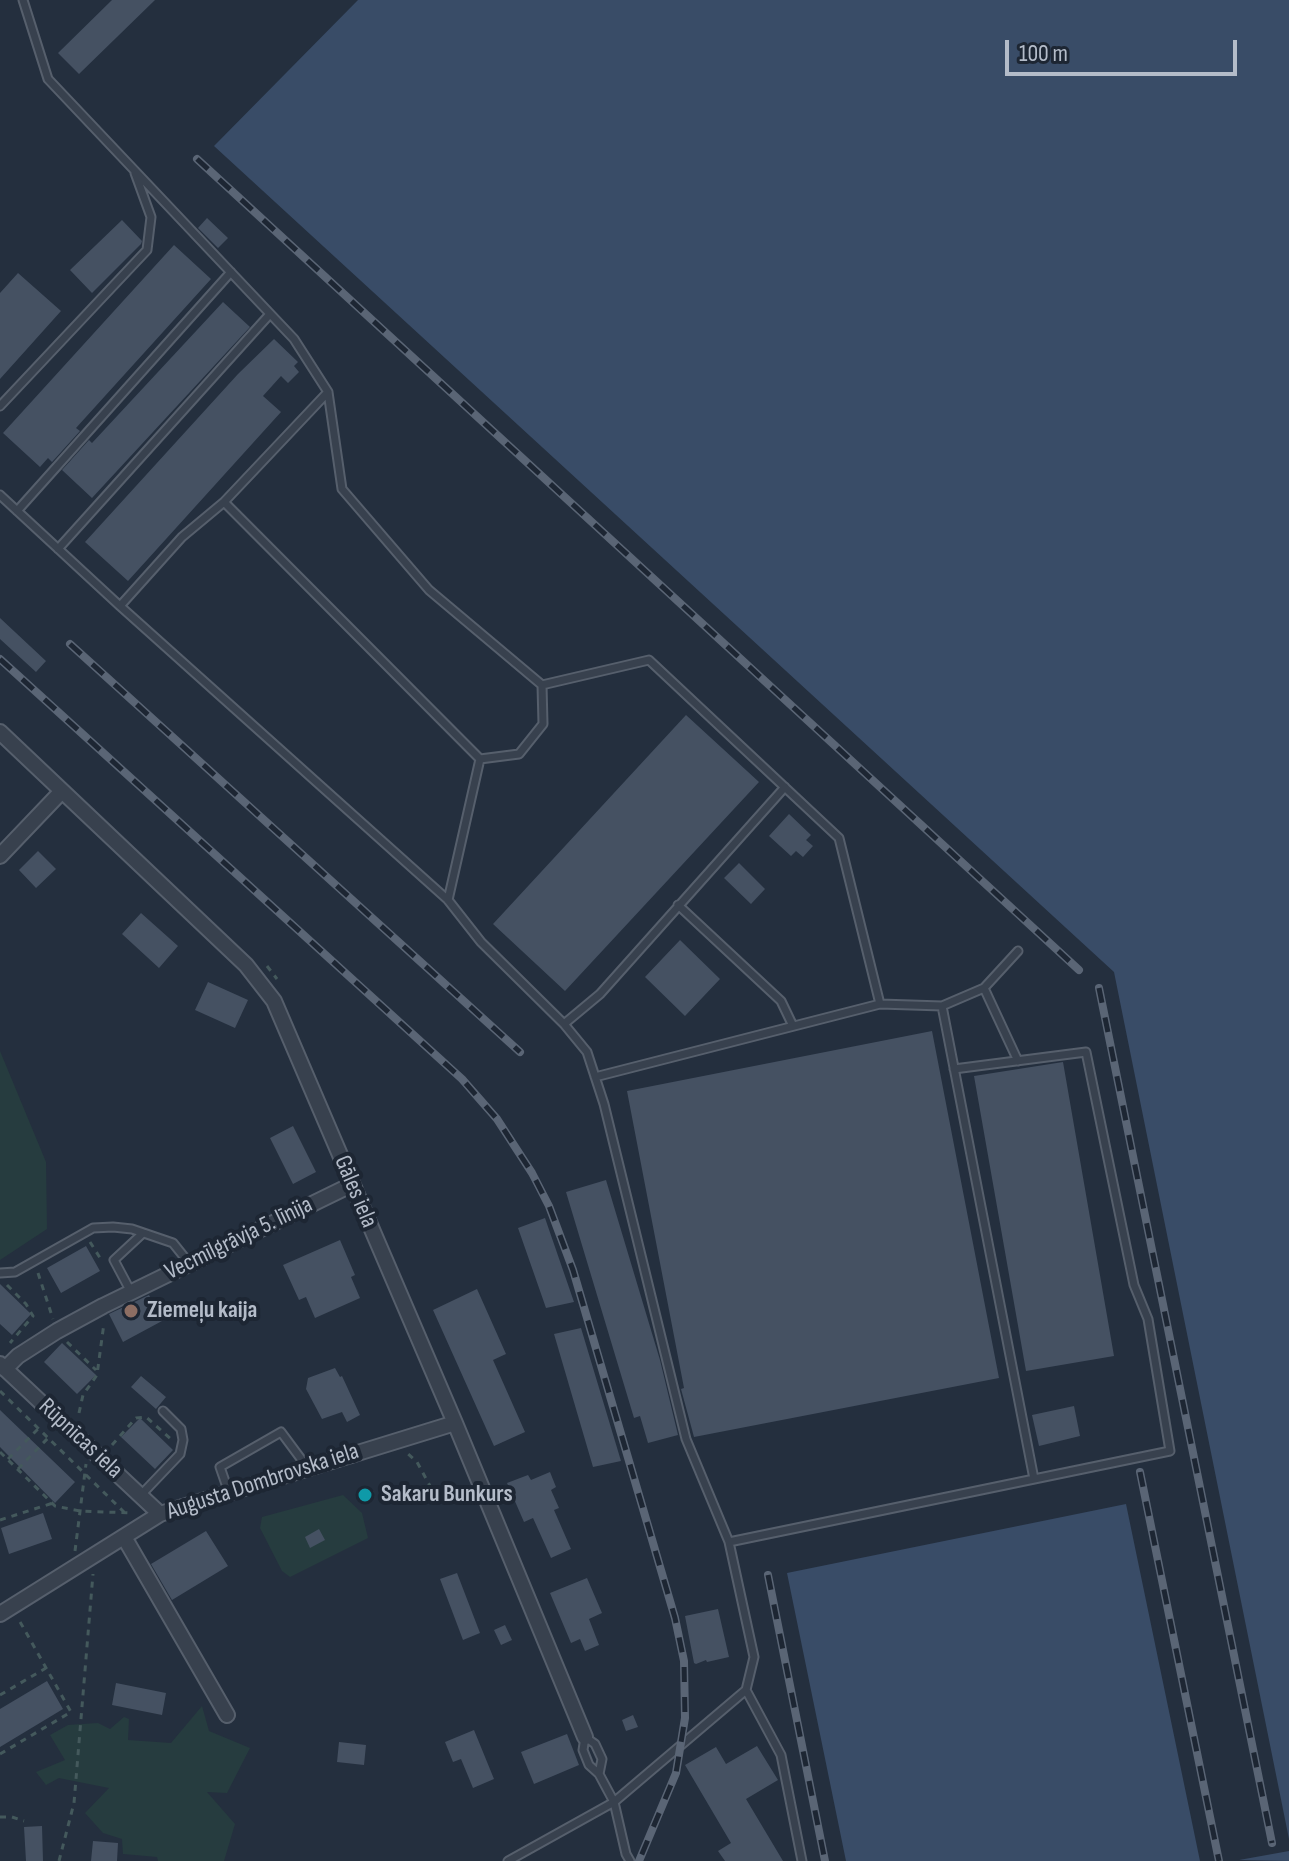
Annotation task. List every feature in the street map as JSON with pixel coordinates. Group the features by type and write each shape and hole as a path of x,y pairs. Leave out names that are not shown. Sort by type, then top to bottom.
{"street":[{"name":"Gāles iela","path":"0,732 246,965 274,1001 455,1423 585,1737"},
{"path":"0,856 62,791"},
{"name":"Vecmīlgrāvja 5. līnija","path":"2,1366 103,1306 351,1185"},
{"name":"Rūpnīcas iela","path":"2,1366 160,1514"},
{"name":"Augusta Dombrovska iela","path":"6,1610 160,1514 455,1423"},
{"path":"124,1537 227,1715"}],"lane":[{"path":"23,0 48,79 294,339 328,392 342,489 429,590 542,685 543,724 519,754 480,759"},
{"path":"0,406 147,250 151,217 134,170"},
{"path":"17,511 231,272"},
{"path":"58,549 270,314"},
{"path":"120,606 182,537 224,502 328,392"},
{"path":"0,495 448,900 481,942 564,1024 587,1052 638,1235 686,1439 729,1542 754,1657 746,1690 614,1802 508,1861"},
{"path":"224,502 480,759"},
{"path":"542,685 649,660 785,787 839,838 880,1004"},
{"path":"448,900 480,759"},
{"path":"564,1024 600,994 785,787"},
{"path":"678,905 781,1001 793,1026"},
{"path":"595,1077 880,1004 942,1006 984,988 1018,951"},
{"path":"984,988 1018,1061"},
{"path":"942,1006 1034,1479"},
{"path":"729,1542 1170,1451 1148,1319 1134,1285 1086,1052 954,1069"},
{"path":"0,1273 15,1272 93,1228 113,1227 173,1243 189,1263"},
{"path":"131,1292 114,1260 143,1233"},
{"path":"140,1496 180,1454 183,1440 181,1429 163,1411"},
{"path":"229,1493 220,1467 281,1432 307,1467"},
{"path":"746,1690 781,1755 802,1861"},
{"path":"599,1774 602,1759 595,1744 585,1737 583,1750 589,1765 599,1774 614,1802 630,1861"}],"path":[{"path":"81,1248 91,1241 106,1269"},
{"path":"38,1272 57,1331 96,1370"},
{"path":"3,1282 26,1304 33,1316 7,1346"},
{"path":"79,1413 83,1395 97,1375 106,1312 103,1306"},
{"path":"1,1394 124,1512"},
{"path":"112,1445 136,1418 146,1417 173,1441"},
{"path":"8,1459 39,1428"},
{"path":"18,1469 49,1437"},
{"path":"77,1540 88,1448"},
{"path":"368,1493 417,1491 430,1486 417,1462 403,1451"},
{"path":"0,1452 53,1503 80,1511 160,1514"},
{"path":"0,1520 53,1503"},
{"path":"59,1861 74,1803 95,1555"},
{"path":"0,1754 71,1712 46,1668 6,1610"},
{"path":"0,1695 46,1668"},
{"path":"0,1817 24,1821"}],"green space":[{"path":"0,1051 46,1162 47,1229 0,1260"},
{"path":"343,1495 362,1513 368,1538 290,1577 282,1571 260,1528 262,1517"},
{"path":"202,1706 209,1731 250,1748 227,1793 207,1792 235,1824 224,1861 158,1861 157,1857 123,1854 122,1839 103,1833 85,1813 109,1788 59,1778 46,1785 36,1772 65,1760 50,1735 68,1725 98,1723 110,1729 124,1717 129,1719 128,1740 171,1743"}],"water":[{"path":"358,0 1289,0 1289,1839 1114,972 214,146"},
{"path":"1126,1504 1200,1861 846,1861 787,1573"},
{"path":"1289,1851 1289,1861 1239,1860"}],"building":[{"path":"112,0 155,0 79,74 58,53"},
{"path":"207,218 228,238 218,248 198,228"},
{"path":"122,220 142,241 141,244 92,293 70,270"},
{"path":"174,245 211,279 76,428 80,431 52,462 48,458 40,467 3,433"},
{"path":"18,273 61,311 0,379 0,293"},
{"path":"223,302 250,327 92,498 62,470 89,440 92,443"},
{"path":"274,339 298,362 294,366 299,372 288,383 281,376 263,396 281,412 128,581 85,542 238,374"},
{"path":"0,618 46,661 36,672 0,639"},
{"path":"686,715 759,782 565,991 493,924"},
{"path":"789,814 811,835 806,840 813,846 803,857 796,851 791,856 769,836"},
{"path":"38,851 56,869 36,888 19,870"},
{"path":"739,863 765,889 751,904 724,878"},
{"path":"141,913 178,946 159,968 122,934"},
{"path":"680,940 720,979 685,1016 645,977"},
{"path":"208,982 248,1000 235,1028 195,1010"},
{"path":"932,1031 999,1378 694,1437 681,1389 684,1388 627,1091"},
{"path":"1063,1062 1114,1356 1026,1371 974,1076"},
{"path":"293,1126 316,1172 293,1184 270,1138"},
{"path":"606,1180 660,1360 678,1435 648,1443 640,1416 634,1418 566,1192"},
{"path":"545,1218 574,1302 546,1308 518,1228"},
{"path":"340,1240 355,1275 351,1277 360,1298 315,1318 306,1297 299,1300 283,1265"},
{"path":"86,1246 100,1271 61,1293 47,1268"},
{"path":"0,1284 31,1314 12,1335 0,1324"},
{"path":"477,1289 506,1354 493,1360 525,1432 494,1446 433,1310"},
{"path":"149,1295 162,1321 123,1342 109,1314"},
{"path":"581,1328 621,1461 593,1467 554,1334"},
{"path":"62,1343 96,1375 77,1394 44,1362"},
{"path":"335,1368 342,1376 360,1415 347,1422 342,1412 322,1419 306,1389 308,1378"},
{"path":"141,1376 166,1397 156,1409 131,1387"},
{"path":"1074,1406 1080,1436 1039,1446 1032,1415"},
{"path":"0,1410 75,1482 55,1503 0,1447"},
{"path":"140,1418 173,1450 155,1469 121,1437"},
{"path":"550,1472 556,1487 551,1490 559,1508 554,1510 571,1549 551,1558 533,1518 524,1522 507,1483 528,1475 531,1480"},
{"path":"43,1513 52,1539 9,1554 1,1528"},
{"path":"319,1529 325,1540 310,1548 305,1537"},
{"path":"206,1531 228,1566 172,1600 151,1564"},
{"path":"457,1573 480,1633 463,1640 440,1579"},
{"path":"587,1578 602,1613 589,1619 599,1645 585,1651 580,1639 571,1643 550,1593"},
{"path":"718,1609 729,1657 696,1664 685,1616"},
{"path":"505,1625 512,1640 501,1645 494,1630"},
{"path":"47,1681 63,1709 0,1747 0,1709"},
{"path":"116,1683 166,1693 162,1715 112,1705"},
{"path":"633,1715 638,1727 626,1731 622,1720"},
{"path":"474,1730 494,1779 473,1788 461,1759 453,1762 445,1742"},
{"path":"567,1734 579,1765 534,1784 521,1752"},
{"path":"339,1742 366,1745 364,1765 337,1762"},
{"path":"757,1746 778,1780 746,1799 783,1861 725,1861 718,1851 731,1843 685,1765 716,1747 726,1764"},
{"path":"42,1826 43,1861 26,1861 24,1827"},
{"path":"93,1841 118,1843 117,1861 91,1861"}],"railway":[{"path":"197,159 1079,970"},
{"path":"70,644 520,1052"},
{"path":"0,659 462,1079 497,1119 532,1173 549,1206 573,1270 675,1618 684,1661 685,1718 676,1773 639,1861"},
{"path":"1099,988 1272,1843"},
{"path":"1140,1472 1219,1861"},
{"path":"768,1575 825,1861"}],"place":[{"name":"Ziemeļu kaija","path":"131,1311"},
{"name":"Sakaru Bunkurs","path":"365,1495"}]}
